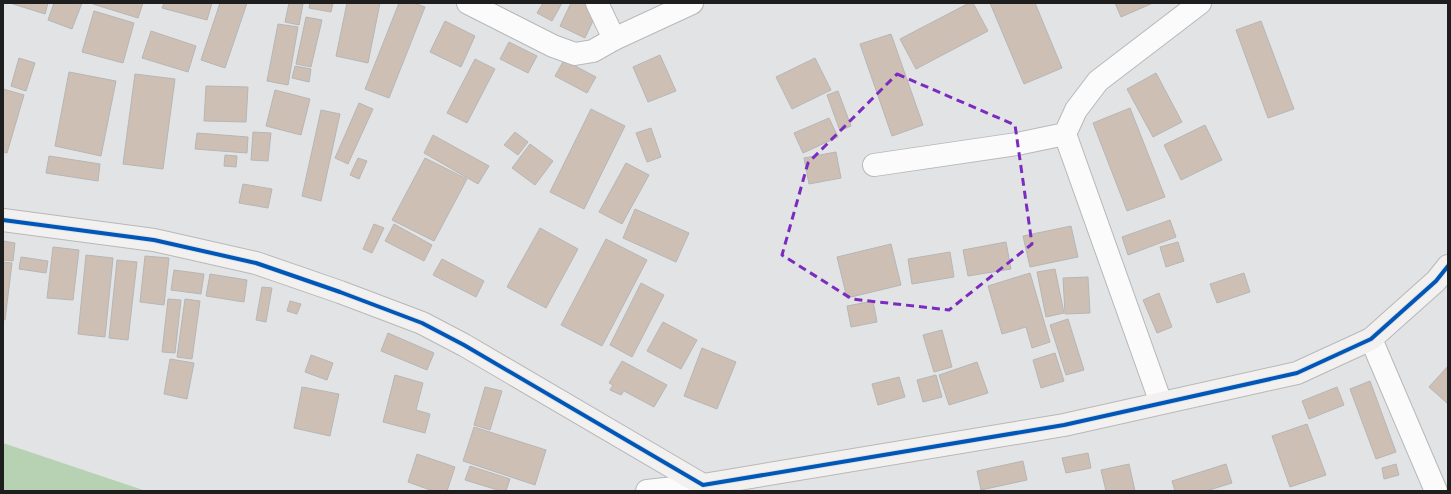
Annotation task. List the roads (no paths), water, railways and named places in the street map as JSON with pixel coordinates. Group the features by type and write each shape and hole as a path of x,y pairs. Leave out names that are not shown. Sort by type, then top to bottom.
{"street":[{"path":"468,3 553,46 575,54 593,52 614,39 692,3"},
{"path":"597,3 614,39"},
{"path":"1161,403 1065,134 1076,110 1098,81 1200,3"},
{"path":"874,165 1017,144 1065,134"},
{"path":"3,220 154,240 256,263 340,292 422,323 464,345 703,485"},
{"path":"647,491 703,485 1064,425 1297,373 1371,339 1436,281 1448,266"},
{"path":"1371,339 1436,491"}]}
